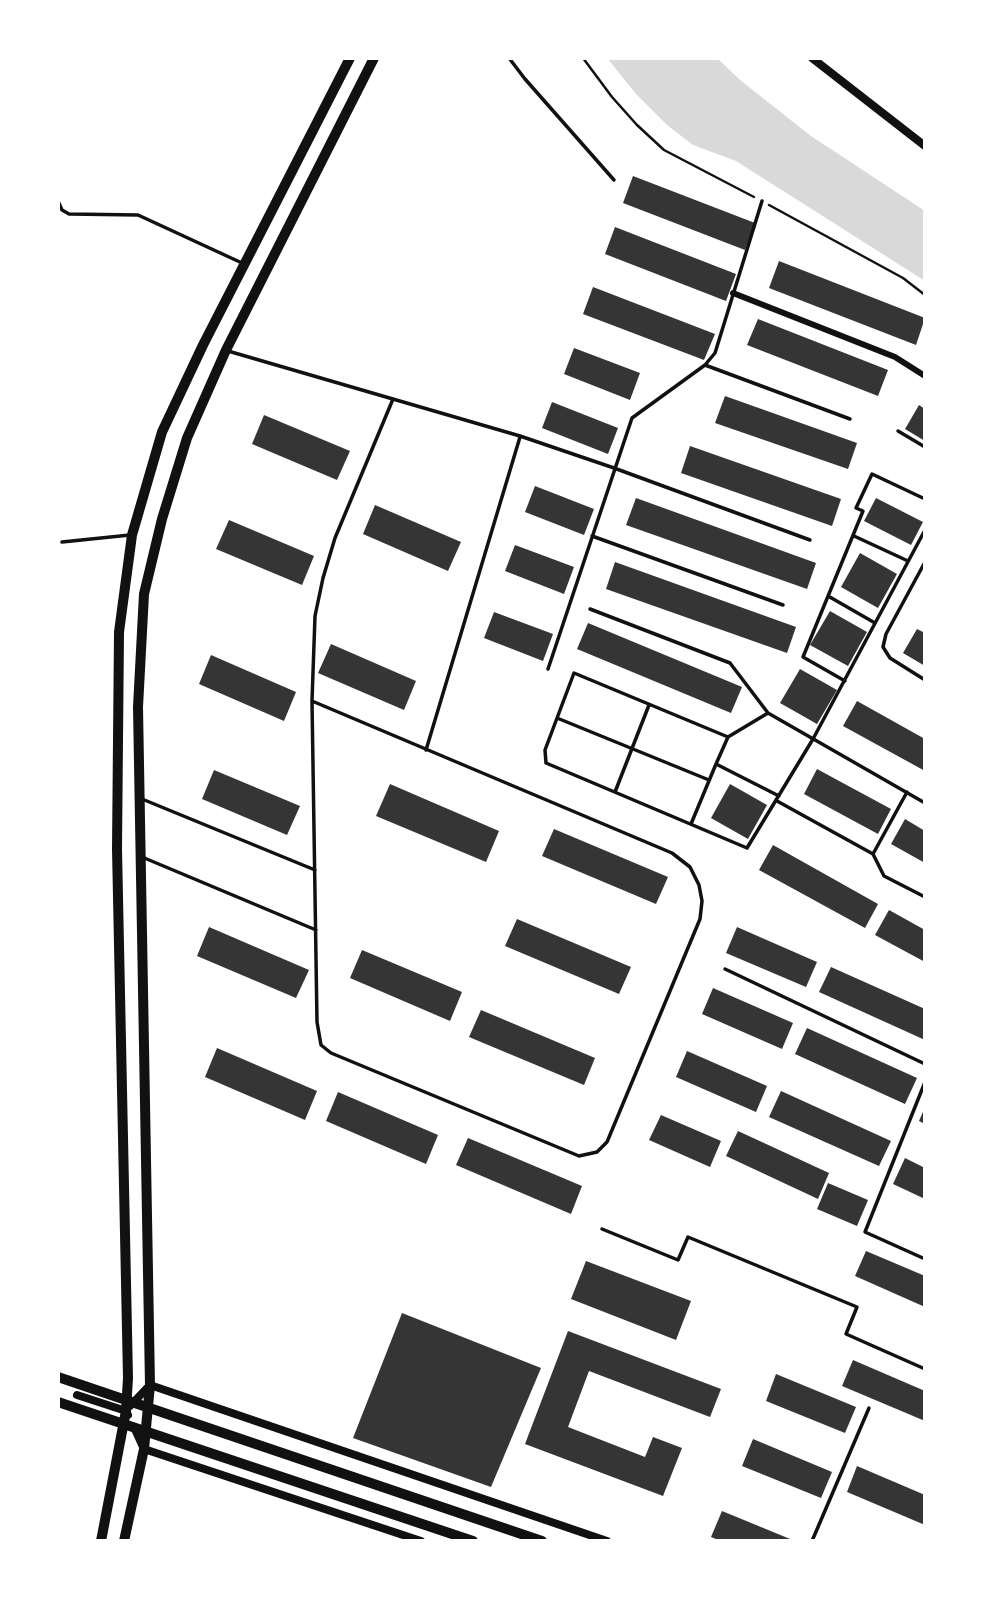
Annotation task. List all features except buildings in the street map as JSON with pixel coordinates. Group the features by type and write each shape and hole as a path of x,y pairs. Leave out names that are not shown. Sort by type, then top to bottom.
{"main road":[{"path":"101,1541 126,1411 128,1378 117,849 118,632 132,535 162,432 203,345 349,58"},
{"path":"124,1541 144,1449 150,1385 138,707 144,594 162,519 187,438 226,350 374,58"},
{"path":"58,1377 542,1541"},
{"path":"58,1402 473,1541"}],"street":[{"path":"812,58 925,146"},
{"path":"733,293 895,357 925,376"},
{"path":"126,1411 150,1385 607,1541"},
{"path":"77,1395 126,1411 144,1449 421,1541"}],"lane":[{"path":"509,58 614,180"},
{"path":"58,201 62,210 69,214 138,215 244,264"},
{"path":"548,669 632,418 705,365 715,352 762,201"},
{"path":"226,350 520,436 810,540"},
{"path":"705,365 850,419"},
{"path":"312,701 672,853 690,867 699,885 702,901 700,919 607,1142 597,1152 579,1156 331,1053 321,1045 317,1023 314,870 312,701 315,616 335,538 393,399"},
{"path":"898,431 925,447"},
{"path":"426,750 520,436"},
{"path":"845,681 803,657 863,511 856,508 872,474 925,499"},
{"path":"728,737 574,673 545,750 546,763 747,848 813,739 925,530"},
{"path":"62,542 132,535"},
{"path":"592,536 783,605"},
{"path":"853,536 908,561"},
{"path":"925,562 886,634 883,647 890,658 925,680"},
{"path":"828,596 875,623"},
{"path":"590,609 730,663 768,713 925,803"},
{"path":"615,792 649,705"},
{"path":"691,824 728,737 768,713"},
{"path":"557,718 709,780"},
{"path":"716,764 873,854 884,876 925,897"},
{"path":"873,854 906,792"},
{"path":"139,798 314,870"},
{"path":"140,856 317,930"},
{"path":"725,969 925,1064"},
{"path":"925,1082 865,1232 925,1259"},
{"path":"602,1229 678,1260 688,1237 857,1307 846,1334 925,1369"},
{"path":"812,1541 869,1408"}],"path":[{"path":"583,58 612,97 664,150 903,278 925,295"}],"shaded area":[{"path":"607,58 717,58 740,80 811,136 925,211 925,281 736,161 693,145 667,125 636,94"}]}
